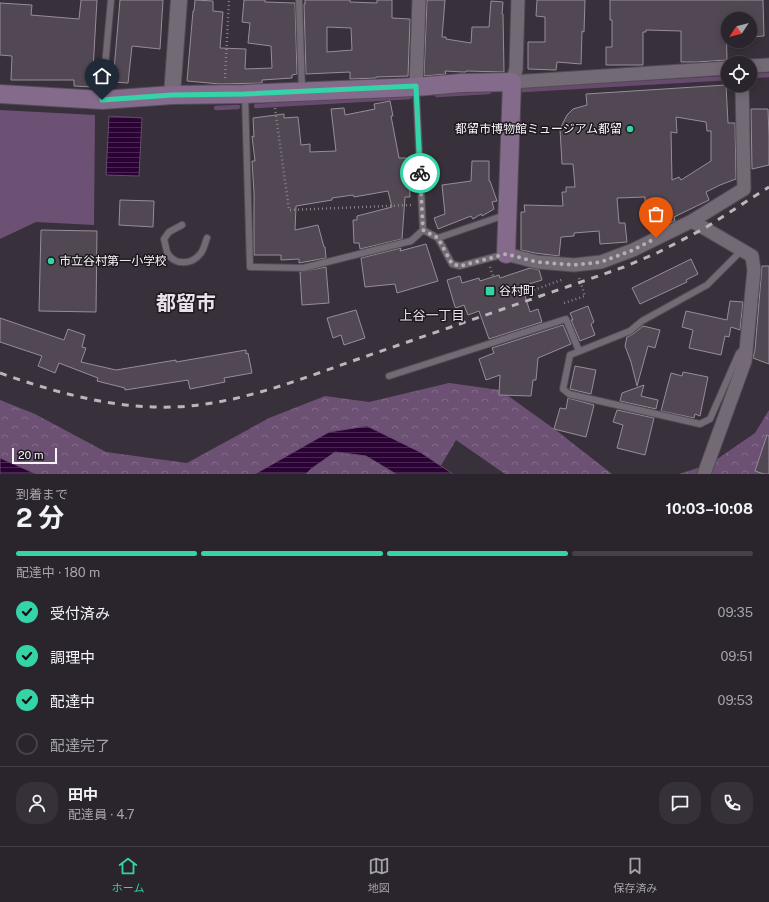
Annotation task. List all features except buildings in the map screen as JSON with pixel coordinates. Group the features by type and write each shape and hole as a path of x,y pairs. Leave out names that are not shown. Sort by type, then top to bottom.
{"main road":[{"path":"0,94 102,100 172,95 224,95 461,83 512,82 506,254"}],"street":[{"path":"172,95 179,0"},
{"path":"416,86 419,0"},
{"path":"518,0 516,69 512,82 721,68"},
{"path":"757,66 769,65"},
{"path":"506,254 537,262 574,265 601,262 633,250 692,221 744,189 742,92"},
{"path":"692,221 752,256 754,270 745,361 704,474"}],"lane":[{"path":"102,100 111,0"},
{"path":"299,0 302,91"},
{"path":"416,86 423,230"},
{"path":"245,94 250,266 303,268 411,241 423,230"},
{"path":"438,238 507,215"},
{"path":"182,225 169,232 164,239 167,252 175,260 182,263 192,261 201,253 207,238"},
{"path":"423,230 438,238 452,264 460,266 506,254"},
{"path":"742,250 707,285 642,321 630,331 570,355 563,389 569,394 700,424 710,419 739,354 747,345"},
{"path":"389,376 566,319 579,351"}],"path":[{"path":"224,95 229,0"},
{"path":"276,108 289,210 421,205"},
{"path":"564,303 585,296 578,274"},
{"path":"534,290 570,277"}],"green space":[{"path":"0,110 95,115 94,225 36,222 0,239"},
{"path":"449,383 500,390 557,431 612,474 505,474 456,440 436,474 0,474 0,400 35,414 106,452 187,463 269,418 325,396 369,402"},
{"path":"769,410 769,474 679,474 710,464 755,433"}],"shaded area":[{"path":"109,116 142,118 139,176 106,175"},
{"path":"367,426 420,452 453,474 396,474 366,456 335,452 306,474 255,474 329,432"},
{"path":"0,458 36,474 0,474"}],"waterway":[{"path":"757,76 769,75"},
{"path":"523,90 721,78"},
{"path":"437,95 489,92"},
{"path":"256,106 410,97"},
{"path":"216,108 238,107"}],"railway":[{"path":"0,373 64,393 130,405 175,407 224,401 295,381 624,267 657,253 705,228 769,187"}],"way so far":[{"path":"420,173 423,230 438,238 452,264 460,266 506,254 537,262 574,265 601,262 633,250 656,238"}],"place":[{"name":"都留市博物館ミュージアム都留","path":"630,129"},
{"name":"市立谷村第一小学校","path":"51,261"},
{"name":"谷村町","path":"490,291"}],"district":[{"name":"都留市","path":"186,303"},
{"name":"上谷一丁目","path":"432,315"}],"route":[{"path":"102,100 172,95 274,93 416,86 420,173"}]}
